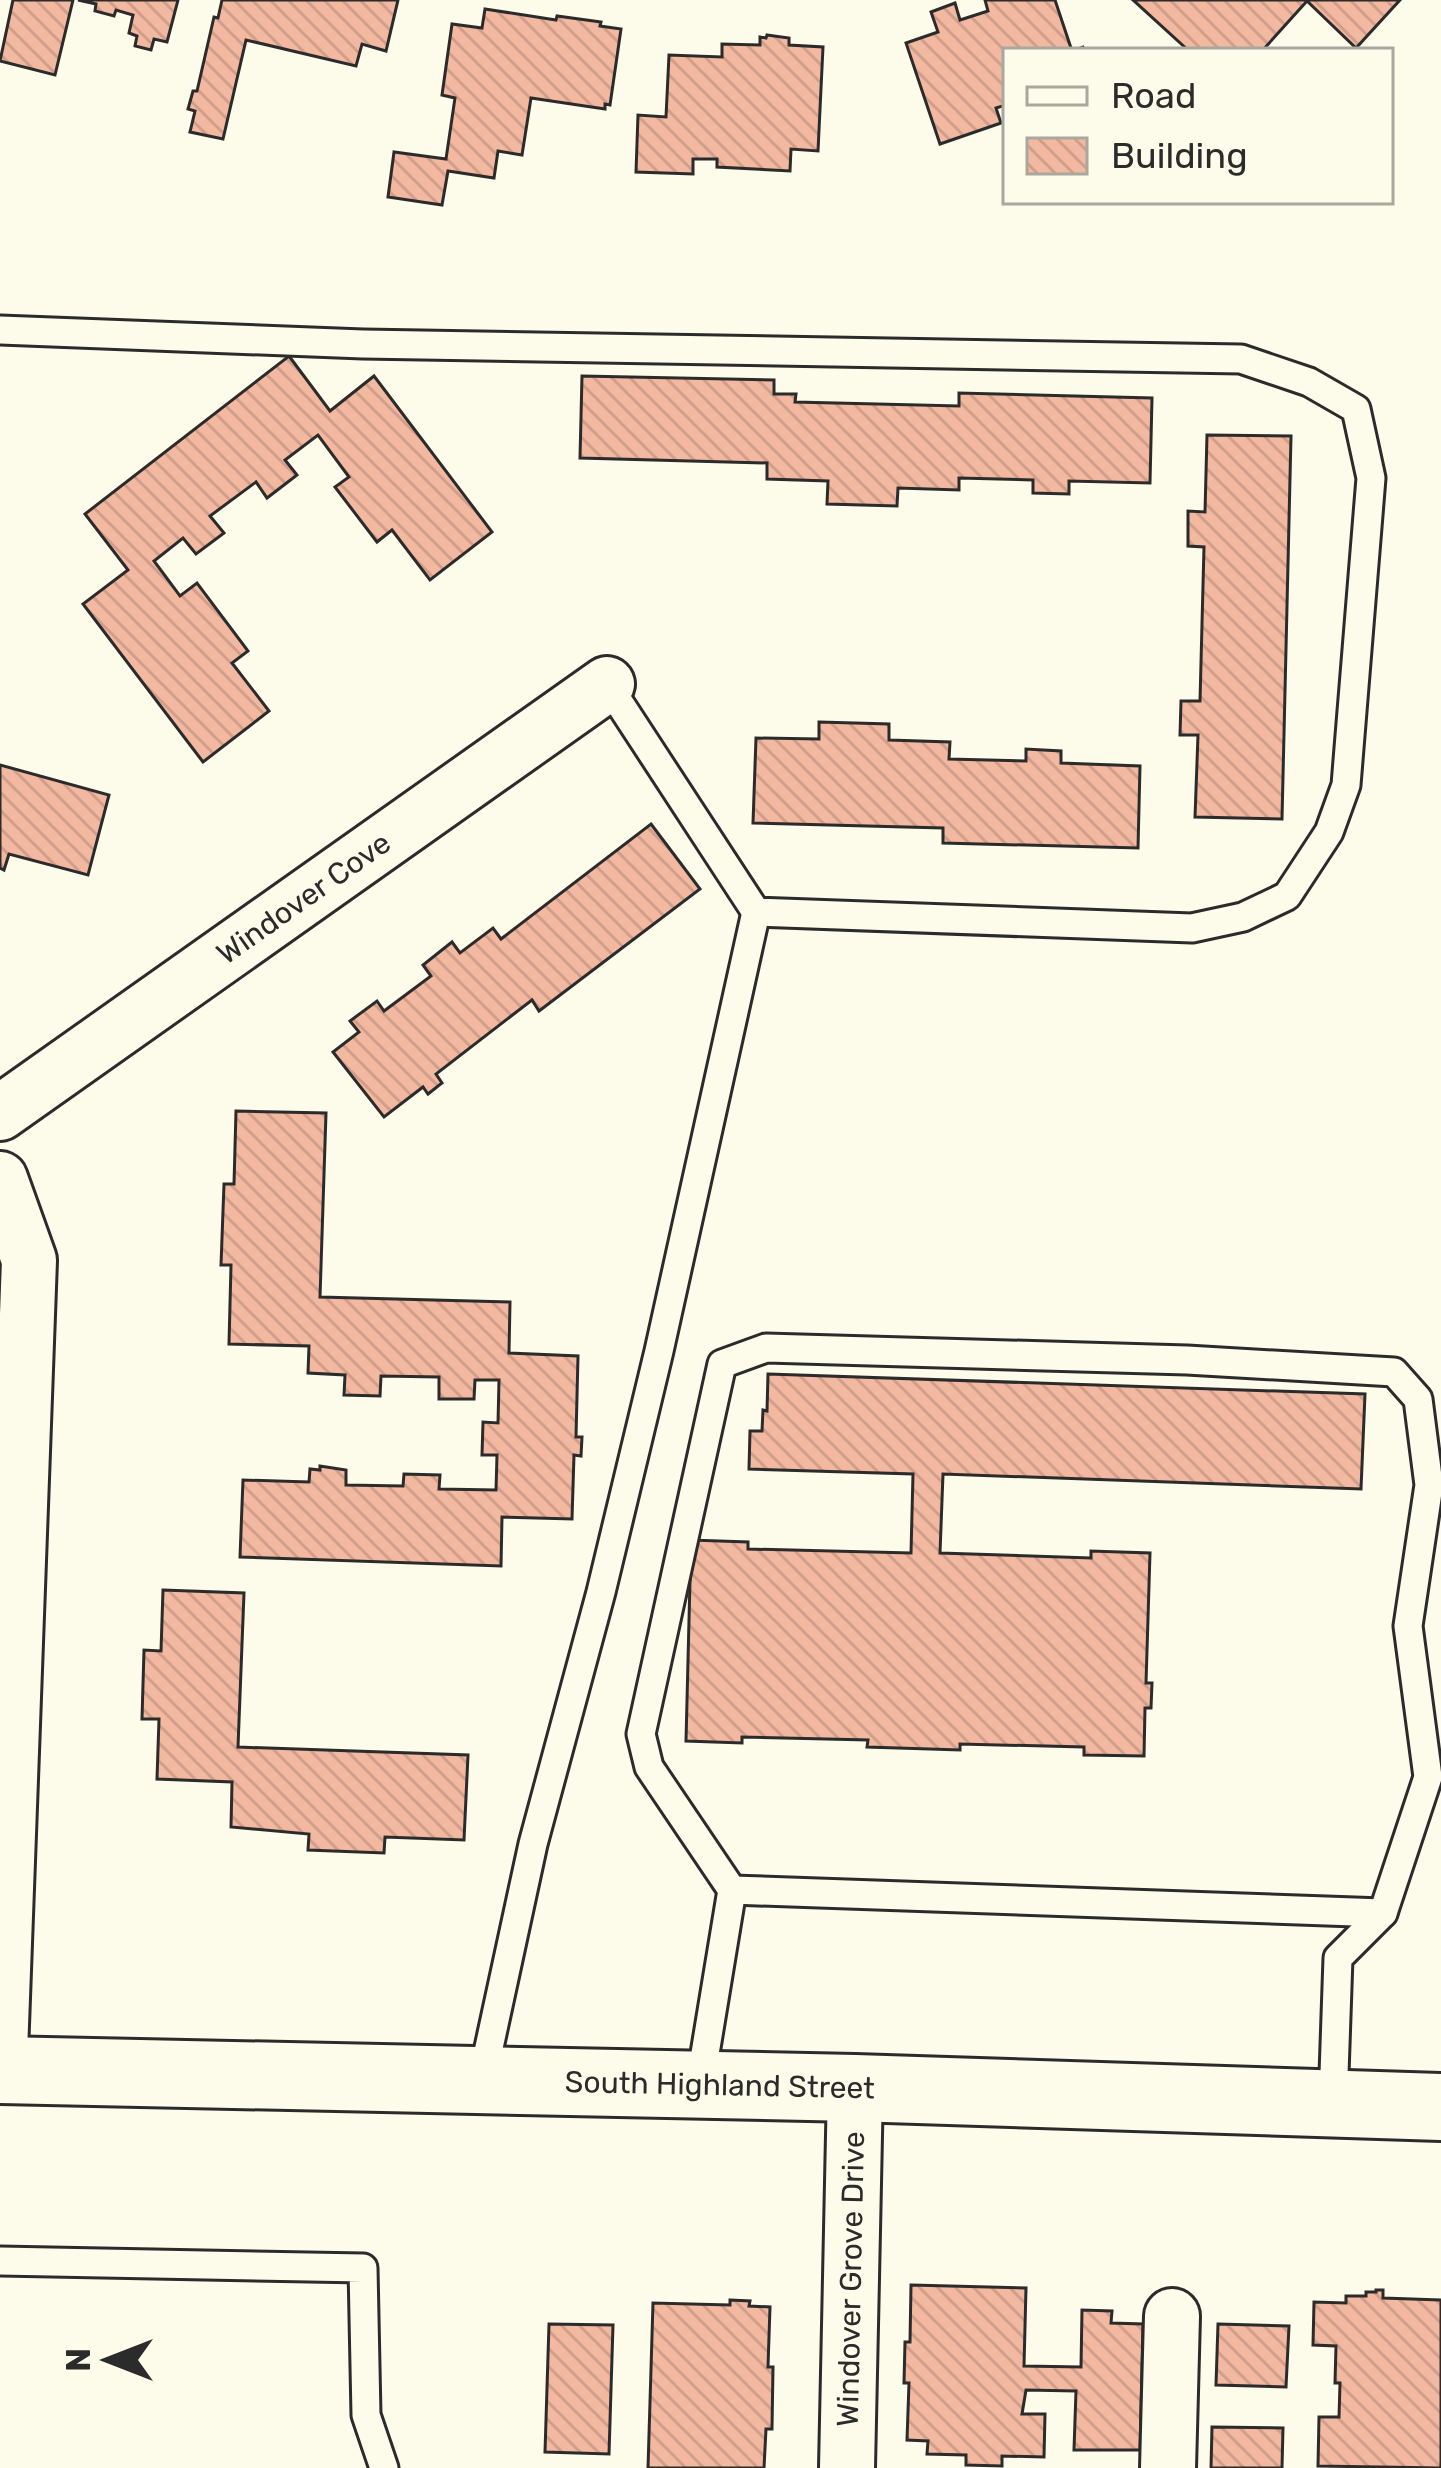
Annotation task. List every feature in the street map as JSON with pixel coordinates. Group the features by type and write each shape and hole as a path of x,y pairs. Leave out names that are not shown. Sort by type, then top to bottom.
{"main road":[{"name":"South Highland Street","path":"0,2070 855,2088 1441,2107"}],"street":[{"name":"Windover Cove","path":"0,1113 608,684"},
{"path":"0,1179 29,1260 0,2052"},
{"name":"Windover Grove Drive","path":"847,2468 855,2088"},
{"path":"1168,2468 1172,2316"}],"lane":[{"path":"0,330 363,344 1241,359 1309,382 1356,409 1371,478 1346,785 1329,832 1287,896 1243,917 1192,928 756,912"},
{"path":"482,2080 532,1844 601,1592 654,1373 756,912 608,684"},
{"path":"700,2085 732,1890 649,1767 641,1734 722,1364 766,1348 1394,1372 1418,1400 1429,1485 1408,1626 1428,1777 1384,1912 1338,1958 1333,2103"},
{"path":"732,1890 1384,1912"},
{"path":"0,2261 363,2268 365,2415 384,2468"}],"building":[{"path":"13,0 73,0 55,75 0,61"},
{"path":"78,0 178,0 167,42 154,39 151,50 135,46 137,36 129,33 133,15 95,11 96,4"},
{"path":"222,0 398,0 386,51 362,44 356,66 246,40 223,139 190,132 195,111 188,109"},
{"path":"985,0 1055,0 1071,48 1003,48 1003,106 996,108 1001,123 940,144 906,43 938,32 931,12 955,3 960,20 988,11"},
{"path":"1133,0 1400,0 1356,48 1307,1 1265,48 1186,48"},
{"path":"485,9 601,22 600,26 621,29 610,105 605,104 605,109 531,98 522,155 498,151 494,178 448,171 442,205 388,197 394,152 446,159 455,98 442,95 452,24 482,28"},
{"path":"760,37 789,38 789,45 823,47 818,151 791,149 790,171 717,167 717,159 693,159 693,174 636,172 638,115 666,117 669,55 722,57 722,44 760,45"},
{"path":"289,356 330,411 374,376 492,532 430,580 392,530 377,542 335,487 349,477 318,435 285,460 297,475 267,498 256,482 210,516 224,533 196,554 183,538 154,561 180,596 197,583 248,651 232,663 269,711 203,762 83,604 128,570 85,514"},
{"path":"582,376 774,380 774,394 796,394 795,402 959,406 959,393 1152,398 1150,483 1069,481 1069,494 1033,493 1033,480 959,478 959,490 898,488 897,506 827,504 828,481 767,479 767,463 580,458"},
{"path":"1207,435 1291,436 1282,819 1195,817 1198,735 1180,735 1181,701 1200,701 1204,547 1188,546 1188,511 1205,512"},
{"path":"819,722 889,724 889,740 950,742 949,759 1026,761 1026,749 1061,751 1061,763 1140,766 1138,848 943,843 943,828 753,823 756,738 819,739"},
{"path":"0,765 109,795 88,875 9,854 4,870 0,868"},
{"path":"651,824 700,889 539,1011 532,1000 436,1074 442,1083 428,1094 423,1087 384,1117 333,1052 359,1032 350,1021 377,1001 384,1011 431,976 423,965 452,942 460,953 493,928 501,939"},
{"path":"236,1111 326,1113 320,1297 510,1302 509,1353 578,1356 576,1437 582,1437 581,1456 574,1455 572,1519 502,1517 501,1566 240,1557 243,1480 309,1482 310,1469 320,1470 320,1466 346,1470 346,1485 403,1486 404,1474 440,1475 439,1489 496,1490 497,1455 482,1455 483,1422 498,1423 499,1380 475,1380 474,1399 439,1399 439,1377 381,1376 380,1396 344,1395 345,1375 308,1373 309,1346 229,1344 231,1265 221,1265 224,1184 234,1184"},
{"path":"768,1374 1365,1394 1361,1489 943,1474 940,1553 1091,1558 1091,1551 1150,1553 1146,1683 1152,1683 1151,1708 1145,1708 1144,1756 1084,1755 1084,1747 960,1744 960,1750 867,1747 868,1740 742,1737 742,1743 686,1741 691,1540 748,1542 748,1549 911,1553 913,1474 749,1469 750,1431 762,1431"},
{"path":"163,1590 244,1593 238,1747 468,1755 464,1840 385,1837 384,1853 308,1850 309,1834 231,1827 232,1782 157,1779 159,1719 142,1719 144,1650 161,1651"},
{"path":"911,2285 1026,2288 1024,2366 1081,2367 1082,2310 1112,2311 1111,2323 1143,2324 1140,2450 1074,2450 1076,2391 1026,2390 1022,2414 1045,2414 1044,2457 1002,2456 1002,2466 966,2465 966,2455 927,2454 928,2441 907,2440 905,2342 910,2342"},
{"path":"1383,2290 1383,2298 1441,2300 1441,2468 1318,2466 1319,2417 1339,2417 1340,2383 1335,2383 1336,2346 1313,2345 1314,2302 1346,2303 1346,2296 1366,2296"},
{"path":"730,2300 770,2307 772,2429 766,2429 764,2468 648,2468 653,2303 730,2305"},
{"path":"549,2324 613,2325 609,2454 545,2452"},
{"path":"1218,2324 1289,2326 1286,2387 1216,2385"},
{"path":"1212,2427 1283,2428 1282,2468 1211,2468"}]}
